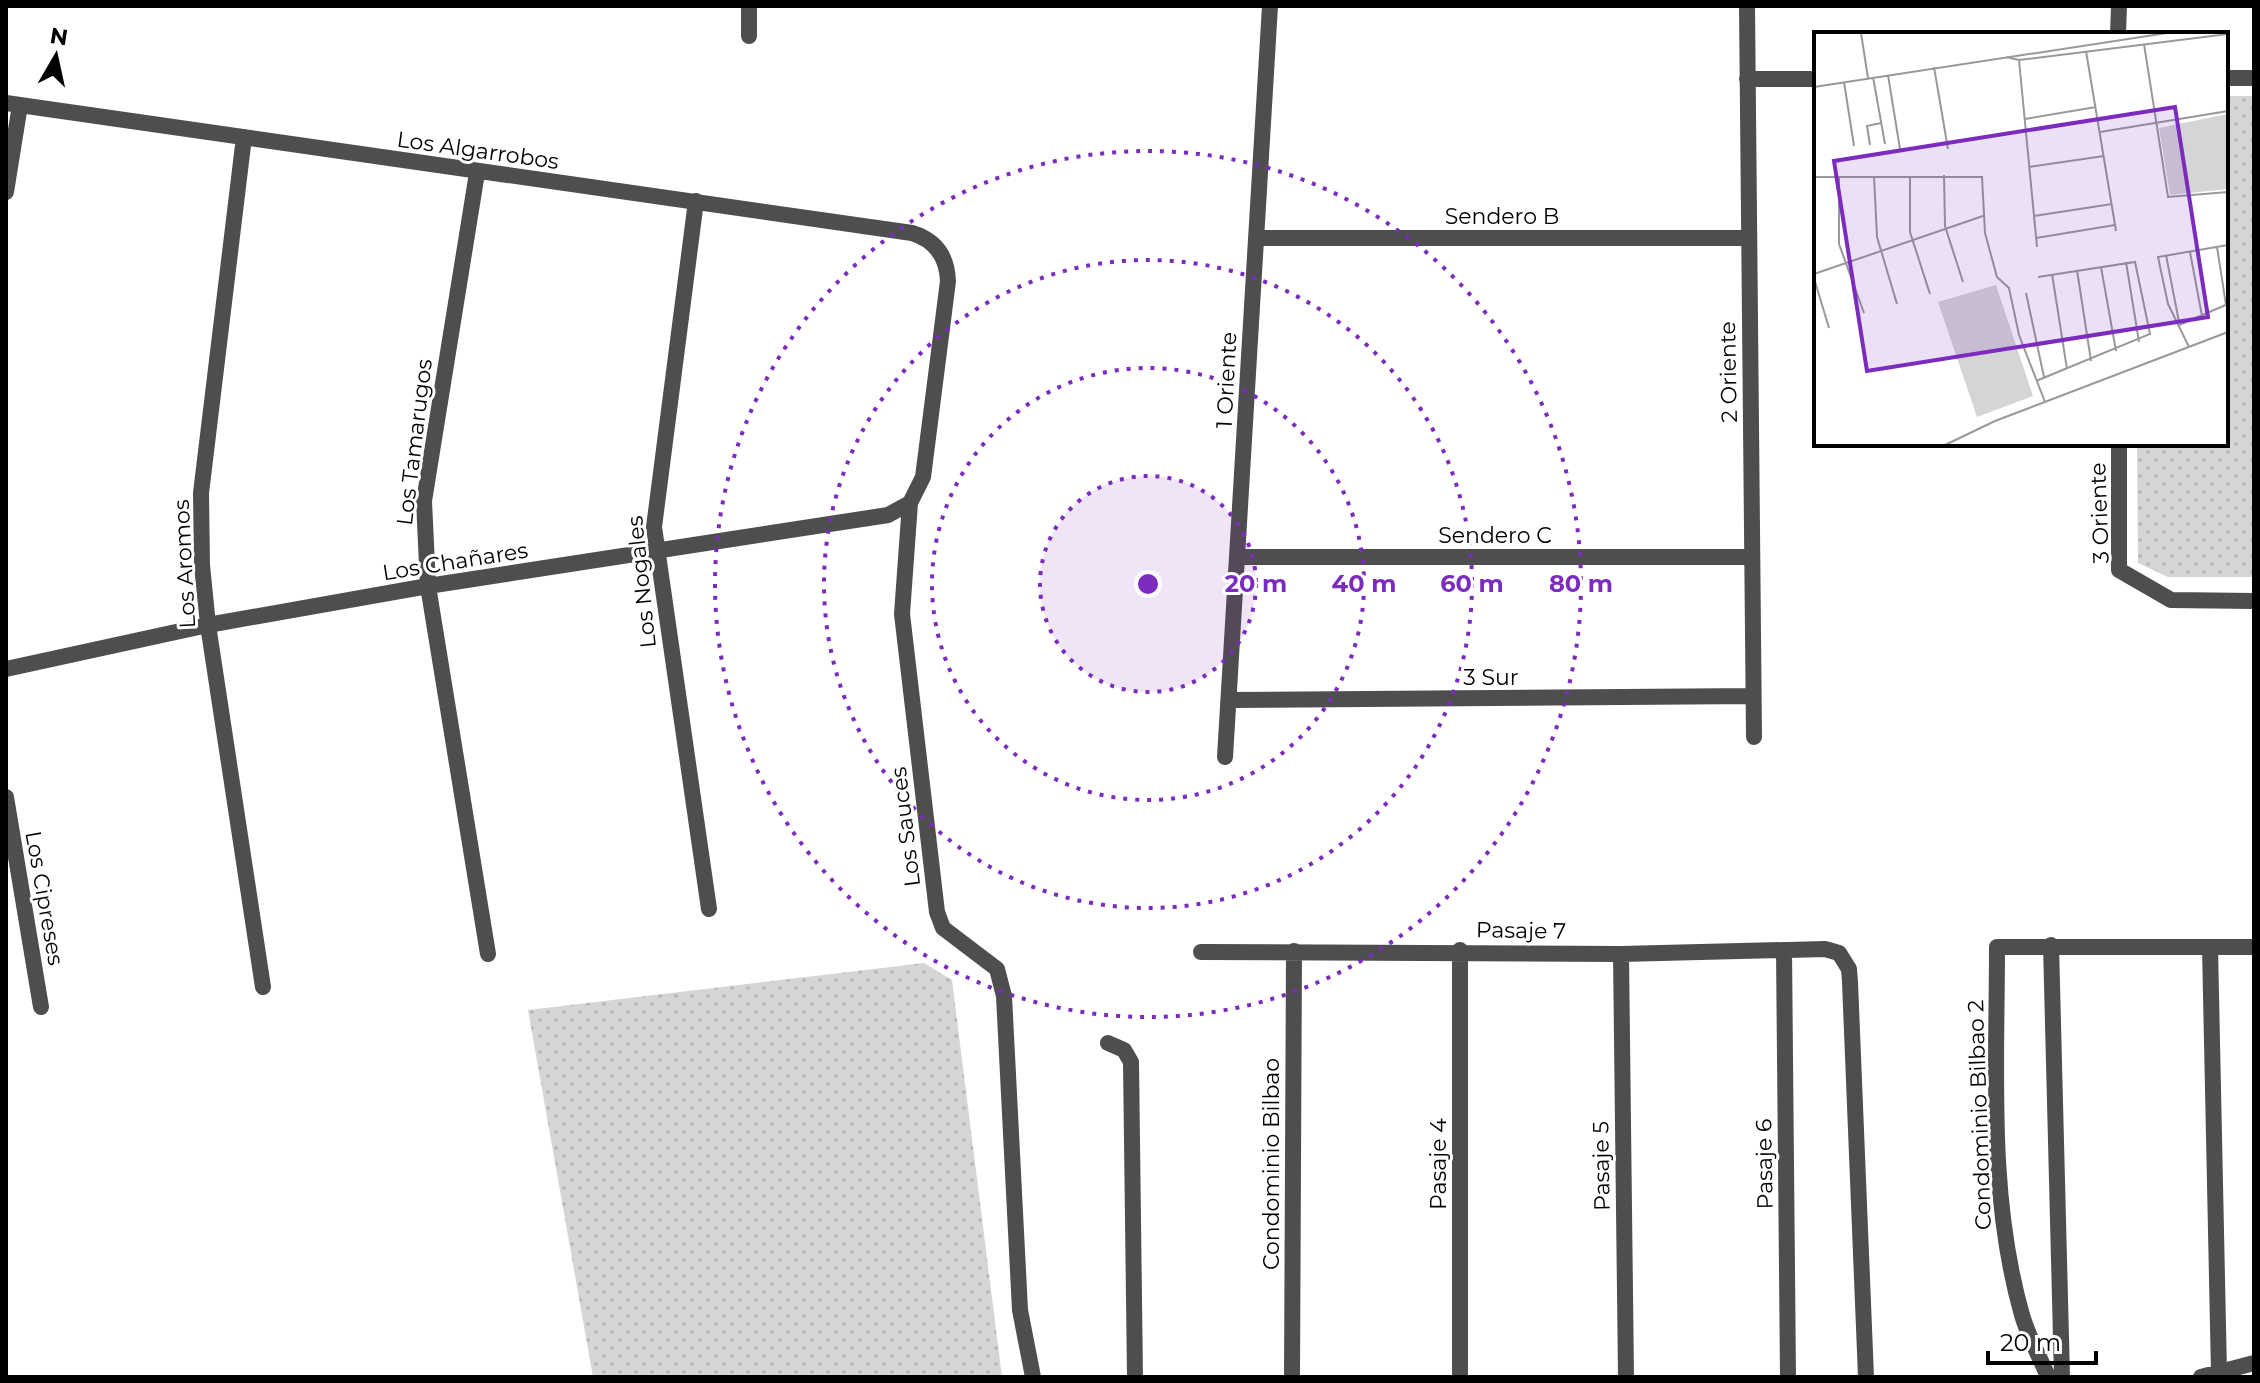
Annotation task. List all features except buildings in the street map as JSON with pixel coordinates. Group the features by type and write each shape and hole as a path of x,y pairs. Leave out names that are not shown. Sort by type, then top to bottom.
{"street":[{"path":"749,6 749,36"},
{"name":"1 Oriente","path":"1225,757 1270,6"},
{"name":"2 Oriente","path":"1747,6 1754,737"},
{"path":"2118,32 2119,6"},
{"path":"2228,78 2254,78"},
{"path":"1747,79 1814,79"},
{"path":"6,192 13,104"},
{"name":"Los Algarrobos","path":"13,104 912,233 922,236 939,250"},
{"name":"Los Aromos","path":"244,137 201,493 202,565 208,625 263,987"},
{"name":"Los Tamarugos","path":"477,173 424,501 428,586 488,954"},
{"name":"Los Nogales","path":"696,201 654,504 655,552 709,909"},
{"name":"Sendero B","path":"1256,238 1749,238"},
{"name":"Los Sauces","path":"939,250 948,281 923,477 910,503 902,614 937,912 943,928 997,969 1004,996 1020,1310 1033,1377"},
{"name":"3 Oriente","path":"2119,446 2119,570 2171,600 2254,601"},
{"name":"Los Chañares","path":"6,669 208,625 428,586 888,515 910,503"},
{"name":"Sendero C","path":"1237,557 1752,557"},
{"name":"3 Sur","path":"1229,700 1753,696"},
{"name":"Los Cipreses","path":"6,797 41,1007"},
{"path":"2051,945 2062,1377"},
{"name":"Condominio Bilbao 2","path":"2048,1377 2023,1319 2009,1262 2000,1197 1997,947 2254,947"},
{"path":"2210,947 2219,1373"},
{"name":"Pasaje 7","path":"1201,952 1460,950 1621,954 1825,949 1839,953 1849,969 1850,982 1866,1377"},
{"name":"Pasaje 4","path":"1460,950 1460,1377"},
{"name":"Pasaje 6","path":"1784,950 1788,1377"},
{"name":"Condominio Bilbao","path":"1292,1377 1294,951"},
{"name":"Pasaje 5","path":"1621,954 1626,1377"},
{"path":"1108,1043 1124,1050 1131,1062 1135,1377"},
{"path":"2201,1377 2254,1363"}],"shaded area":[{"path":"2228,96 2254,96 2254,577 2168,577 2138,563 2137,446 2228,446"},
{"path":"924,963 952,980 1002,1377 593,1377 528,1010"}]}
